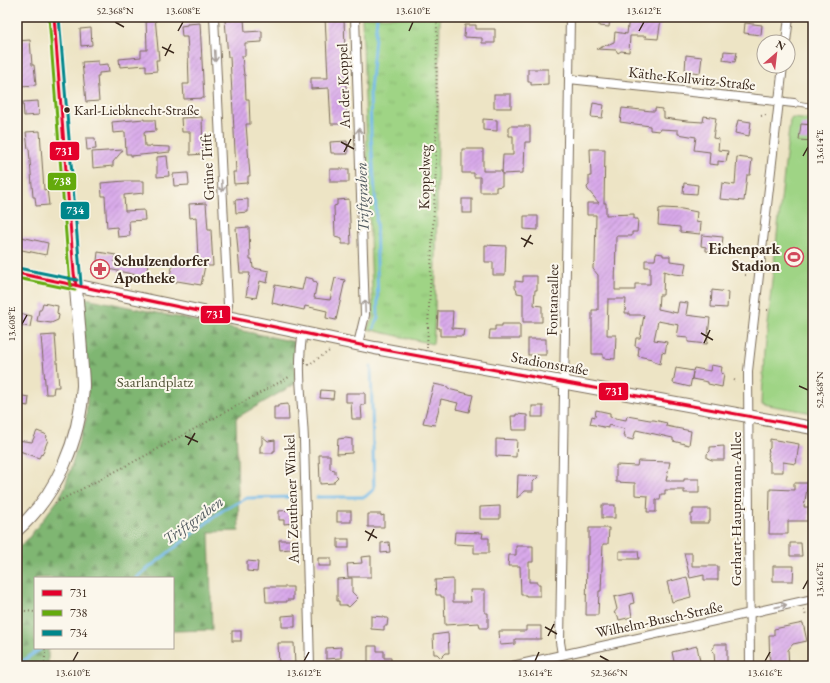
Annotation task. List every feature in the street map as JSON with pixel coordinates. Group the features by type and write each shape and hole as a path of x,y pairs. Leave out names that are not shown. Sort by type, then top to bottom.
{"street":[{"path":"18,529 42,502 55,481 75,434 81,401 82,383 76,285 54,17"},
{"name":"Grüne Trift","path":"214,17 228,305 226,316"},
{"name":"An der Koppel","path":"355,17 366,315 358,344"},
{"name":"Fontaneallee","path":"562,654 560,642 570,17"},
{"path":"787,34 789,17"},
{"name":"Gerhart-Hauptmann-Allee","path":"750,666 748,371 782,74"},
{"name":"Käthe-Kollwitz-Straße","path":"569,79 794,103"},
{"name":"Stadionstraße","path":"17,273 375,348 813,428"},
{"name":"Am Zeuthener Winkel","path":"303,332 296,372 306,488 310,666"},
{"name":"Wilhelm-Busch-Straße","path":"512,666 813,599"}],"lane":[{"name":"Käthe-Kollwitz-Straße","path":"794,103 813,106"}],"path":[{"name":"Koppelweg","path":"429,338 436,150 437,17"},
{"path":"761,116 766,115"},
{"path":"42,502 54,503 86,488 296,372 333,349"},
{"path":"17,610 34,612"},
{"path":"45,649 45,666"}],"green space":[{"path":"362,17 440,17 435,317 433,344 367,329 373,318"},
{"name":"Eichenpark Stadion","path":"792,118 813,120 813,413 762,404 764,351 790,120"},
{"name":"Saarlandplatz","path":"81,297 295,342 295,384 236,418 239,531 209,532 212,630 174,631 174,577 34,577 34,649 50,649 48,650 48,666 17,666 17,549 27,540 58,500 65,487 86,419 88,386"}],"building":[{"path":"146,17 155,17 159,60 156,60 157,71 146,72 146,65 120,67 119,59 141,57 141,50 147,50"},
{"path":"325,17 344,17 347,124 331,124 329,88 311,89 311,78 328,78"},
{"path":"600,17 610,18 609,27 599,26"},
{"path":"629,17 655,17 661,19 658,39 645,38 646,36 630,36 629,52 621,51 618,53 616,50 597,49 614,42 615,32 627,34"},
{"path":"244,19 245,32 262,31 262,42 245,43 245,56 242,56 245,75 246,99 249,99 250,124 246,124 250,176 248,176 247,183 234,184 233,172 236,172 230,57 228,57 225,20"},
{"path":"200,23 204,98 184,99 183,84 189,84 188,50 187,37 182,37 181,26"},
{"path":"745,23 762,25 761,34 744,33"},
{"path":"465,25 476,25 476,29 495,29 495,43 482,43 482,38 464,37"},
{"path":"91,28 92,45 81,46 80,29"},
{"path":"30,40 32,65 34,65 36,85 21,86 19,62 17,62 17,41"},
{"path":"724,51 737,52 735,62 723,60"},
{"path":"686,55 702,57 700,73 685,71"},
{"path":"98,61 98,65 108,64 109,72 99,73 99,76 97,76 99,101 86,102 82,62"},
{"path":"528,69 548,69 548,84 531,85 531,82 528,82"},
{"path":"494,94 511,94 511,108 494,108"},
{"path":"38,101 39,115 24,116 23,102"},
{"path":"593,103 604,105 602,118 591,117"},
{"path":"622,108 652,111 655,111 655,108 662,109 662,112 664,112 664,118 687,121 703,122 704,116 716,118 713,138 719,139 718,150 728,151 726,162 718,161 718,165 709,164 710,152 694,150 696,137 678,134 678,130 650,130 650,126 620,122"},
{"path":"202,117 203,154 190,155 190,132 182,132 181,118"},
{"path":"144,119 155,120 156,131 144,132 145,146 170,147 170,152 131,156 131,154 126,154 125,132 113,133 112,122"},
{"path":"483,119 497,120 497,131 483,130"},
{"path":"738,120 751,122 749,136 735,133"},
{"path":"801,124 813,125 813,141 799,140"},
{"path":"509,126 530,126 530,142 525,142 523,173 502,174 503,155 513,155 513,136 509,136"},
{"path":"40,131 44,190 47,189 49,205 36,206 35,197 33,197 26,132"},
{"path":"86,138 95,138 96,149 87,150"},
{"path":"347,141 348,154 331,153 330,142"},
{"path":"462,149 483,149 483,171 502,171 502,186 496,187 496,192 480,192 480,177 474,177 474,173 462,173"},
{"path":"590,149 605,149 604,203 606,203 606,215 634,214 634,219 638,219 637,232 632,232 632,236 616,236 615,290 635,290 635,284 650,284 650,267 645,267 645,260 655,260 656,253 663,254 663,256 670,256 670,261 686,263 684,275 664,271 663,295 659,295 658,309 677,313 679,302 688,303 686,315 710,318 707,344 688,342 688,338 677,337 679,325 658,321 654,340 667,342 665,353 662,352 660,364 654,362 652,359 638,356 639,347 635,346 636,338 640,338 644,315 629,315 629,313 625,313 626,299 608,299 607,335 616,335 615,359 603,358 603,354 592,354 592,310 598,310 598,275 593,269 593,265 595,263 596,215 587,215 587,203 599,203 587,187 589,185 589,176 591,176"},
{"path":"123,150 113,162 113,166 93,168 92,152"},
{"path":"167,156 169,176 157,177 157,157"},
{"path":"737,157 752,159 750,175 747,175 744,201 720,199 722,183 735,185"},
{"path":"330,169 349,169 349,182 330,182"},
{"path":"188,173 189,185 174,186 173,174"},
{"path":"144,181 144,193 124,195 125,211 144,210 145,220 129,221 130,236 118,237 117,227 107,228 105,196 102,196 101,183"},
{"path":"684,183 698,185 697,194 683,193"},
{"path":"248,199 248,212 236,213 235,200"},
{"path":"349,199 351,244 342,244 342,239 335,237 334,206 337,205 337,200"},
{"path":"462,199 472,199 472,213 462,213"},
{"path":"206,203 208,230 211,230 213,266 205,266 201,285 168,281 174,261 196,261 196,259 198,259 196,217 190,218 189,204"},
{"path":"659,209 682,209 697,212 696,222 701,223 700,234 680,232 680,227 658,225"},
{"path":"524,216 538,216 538,230 524,229"},
{"path":"249,227 250,259 252,259 253,268 269,271 267,283 260,281 256,298 246,296 250,273 240,273 236,228"},
{"path":"702,235 723,237 721,253 706,251 706,247 701,246"},
{"path":"17,236 48,243 46,255 17,249"},
{"path":"485,245 506,246 505,275 493,275 493,262 485,262"},
{"path":"98,252 116,255 114,262 135,266 136,261 148,264 146,277 104,268 103,271 96,270"},
{"path":"523,276 537,276 537,290 535,290 534,305 542,306 542,322 523,322 523,294 517,293 515,281 523,282"},
{"path":"305,277 313,279 313,281 317,282 314,298 330,300 335,278 345,280 336,320 326,318 327,311 305,306 304,310 272,303 275,285 302,290"},
{"path":"712,290 728,292 727,308 711,307"},
{"path":"43,303 58,306 58,320 51,323 37,321 39,310 41,310"},
{"path":"438,311 453,311 452,328 464,329 463,336 440,336 440,328 437,328"},
{"path":"19,313 32,316 30,327 17,325"},
{"path":"502,324 520,324 520,339 489,339 490,330 495,330 495,326 502,326"},
{"path":"55,335 59,387 54,387 53,394 46,394 41,336"},
{"path":"528,339 546,339 546,355 528,355"},
{"path":"711,365 722,367 721,373 724,374 722,387 708,384 708,382 692,379 693,372 690,387 673,383 676,368 693,371 694,368 710,371"},
{"path":"434,384 473,395 469,412 456,409 458,403 441,399 435,425 423,423"},
{"path":"321,390 334,391 333,399 320,398"},
{"path":"346,393 365,393 365,405 361,405 362,419 352,419 351,402 346,402"},
{"path":"17,395 29,397 28,406 17,404"},
{"path":"288,404 289,420 274,420 274,407"},
{"path":"532,406 543,406 543,417 532,417"},
{"path":"596,410 610,413 610,417 626,420 627,416 654,420 667,423 666,426 691,431 689,445 673,441 673,438 636,430 633,440 625,438 625,435 623,435 625,429 608,425 608,428 590,424 592,416 595,417"},
{"path":"516,414 527,415 527,430 512,430 511,416 516,416"},
{"path":"37,431 45,434 47,436 46,439 48,440 42,455 41,454 39,458 17,450 17,440 32,442"},
{"path":"262,436 268,441 275,440 275,451 273,451 273,453 260,453"},
{"path":"338,439 352,439 352,453 337,454"},
{"path":"496,439 517,440 516,457 496,456"},
{"path":"770,439 799,444 796,464 783,462 783,472 770,472 768,450 770,448"},
{"path":"724,446 724,460 712,460 707,458 710,447"},
{"path":"319,455 330,455 330,469 335,470 335,474 338,477 334,483 320,484"},
{"path":"638,461 670,462 666,481 699,479 699,493 684,493 684,490 665,490 665,494 661,494 660,500 656,500 656,512 647,512 648,496 635,495 635,483 616,482 616,465 637,466"},
{"path":"518,475 539,476 533,482 533,491 525,491 517,498"},
{"path":"794,483 808,483 804,507 809,507 809,521 788,521 788,534 769,534 770,489 794,490"},
{"path":"602,505 615,505 615,518 602,518"},
{"path":"500,506 500,519 480,519 480,507"},
{"path":"693,509 710,509 710,521 708,521 708,523 691,523 691,514 693,514"},
{"path":"293,510 293,523 284,524 284,520 279,520 279,511"},
{"path":"337,511 351,511 351,522 337,522"},
{"path":"368,514 384,515 384,527 368,527"},
{"path":"589,528 609,528 608,544 603,544 601,591 599,591 598,615 586,615"},
{"path":"455,532 483,533 482,538 489,538 489,553 474,553 474,545 454,544"},
{"path":"338,539 349,539 349,548 338,548"},
{"path":"279,540 291,540 291,549 280,550"},
{"path":"389,542 390,552 381,553 381,543"},
{"path":"790,543 801,543 802,556 790,556"},
{"path":"516,546 533,546 533,562 529,562 529,582 537,582 537,584 540,584 540,596 521,595 520,566 508,566 509,555 516,555"},
{"path":"619,551 638,551 639,559 619,559"},
{"path":"684,553 692,553 692,566 718,566 718,580 704,580 704,575 690,578"},
{"path":"371,556 371,577 348,577 347,564 362,563 361,557"},
{"path":"318,558 331,558 331,566 318,566"},
{"path":"247,561 258,562 257,572 247,571"},
{"path":"773,566 794,566 793,581 773,581"},
{"path":"687,577 691,597 672,602 667,582"},
{"path":"352,578 352,592 358,598 349,607 346,605 339,605 339,601 337,601 337,579"},
{"path":"453,579 453,602 471,602 470,590 485,590 485,613 488,613 488,628 480,628 479,623 445,625 444,597 441,597 441,595 436,595 435,580"},
{"path":"265,587 293,587 293,600 287,600 287,602 266,602"},
{"path":"632,593 634,603 630,604 632,617 619,620 618,616 614,613 617,609 614,597"},
{"path":"295,615 295,627 282,627 282,616"},
{"path":"371,616 388,618 387,626 384,626 384,630 371,629"},
{"path":"803,623 807,641 793,644 788,650 789,666 770,666 769,635 774,635 774,629"},
{"path":"526,626 541,626 541,639 515,639 515,644 500,645 499,631 526,631"},
{"path":"232,631 241,631 241,641 232,641"},
{"path":"448,633 449,653 446,653 441,658 437,654 434,654 433,635"},
{"path":"278,643 294,643 295,666 279,666"},
{"path":"714,644 727,644 727,666 715,666 714,652 712,650"},
{"path":"368,646 377,646 377,651 384,651 384,658 391,658 391,666 368,666"},
{"path":"697,646 701,666 675,666 672,652"},
{"path":"341,647 341,658 326,659 326,648"}],"waterway":[{"name":"Triftgraben","path":"374,328 378,317 376,207 371,136 370,90 377,17"},
{"name":"Triftgraben","path":"317,497 365,497 374,489 371,366"},
{"name":"Triftgraben","path":"137,577 223,510 247,498 295,497"},
{"name":"Triftgraben","path":"17,665 41,649"}],"transit line":[{"name":"738","path":"49,17 71,286"},
{"name":"731","path":"54,17 76,285"},
{"name":"734","path":"59,17 81,284"},
{"name":"734","path":"18,268 77,280"},
{"name":"731","path":"17,273 375,348 813,428"},
{"name":"738","path":"17,278 75,290"}],"place":[{"name":"Karl-Liebknecht-Straße","path":"67,110"},
{"name":"Eichenpark Stadion","path":"794,257"},
{"name":"Schulzendorfer Apotheke","path":"100,269"}]}
